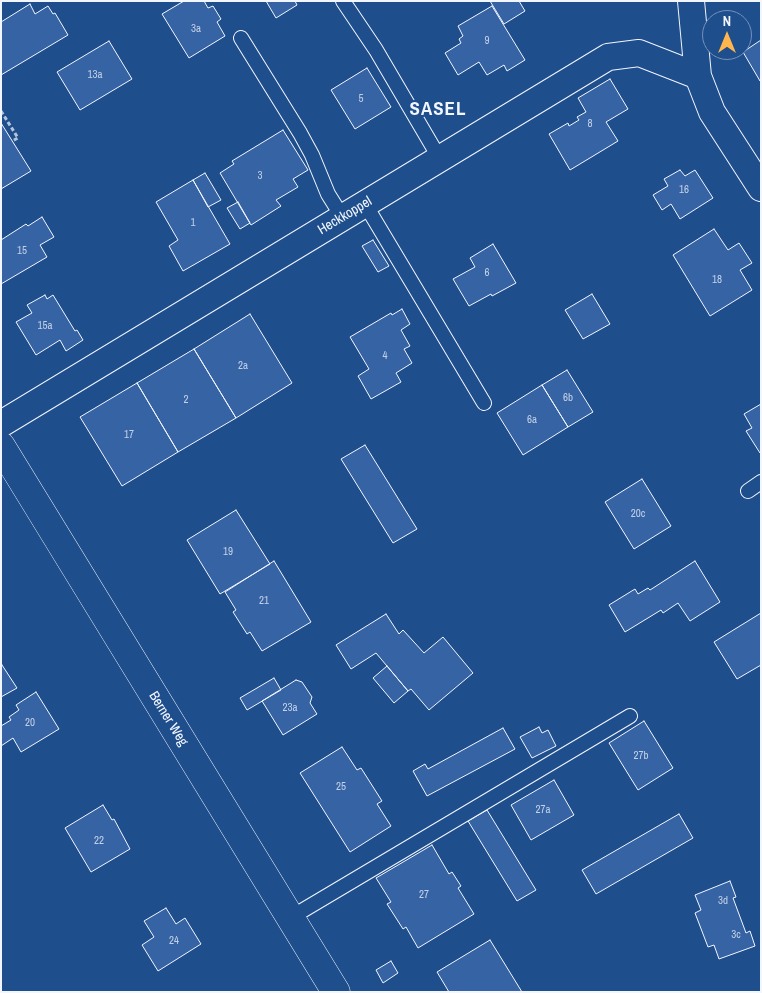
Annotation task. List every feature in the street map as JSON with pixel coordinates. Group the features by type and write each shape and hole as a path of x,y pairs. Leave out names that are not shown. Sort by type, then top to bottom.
{"street":[{"path":"691,1 698,76 712,112 761,188"},
{"name":"Heckkoppel","path":"1,424 608,57 639,53 698,76"},
{"name":"Berner Weg","path":"1,446 336,992"}],"lane":[{"path":"343,1 376,50 440,159"},
{"path":"240,38 300,133 312,155 328,194 343,218"},
{"path":"365,204 484,403"},
{"path":"748,491 761,482"},
{"path":"290,918 630,716"}],"path":[{"path":"1,111 18,138 12,141"}],"building":[{"path":"184,1 204,1 208,8 213,6 221,19 217,22 225,36 189,58 162,14"},
{"path":"266,1 295,1 297,5 276,18"},
{"path":"490,1 519,1 525,11 504,24"},
{"path":"30,4 35,14 48,6 53,14 55,13 68,35 1,75 1,22"},
{"path":"492,6 525,60 507,71 504,65 487,75 479,62 458,75 445,53 461,43 459,39 463,36 458,26"},
{"path":"761,40 761,81 748,60 752,60 752,46"},
{"path":"109,41 132,79 80,110 57,72"},
{"path":"367,68 391,107 355,129 331,90"},
{"path":"610,79 628,109 606,122 618,141 570,170 549,134 568,123 569,126 579,120 577,117 586,112 578,98"},
{"path":"1,123 31,171 1,189"},
{"path":"283,130 308,170 293,179 298,187 276,200 281,206 251,225 220,173 234,164 232,161"},
{"path":"680,170 685,176 695,170 713,198 680,219 671,204 662,210 653,195 668,186 664,179"},
{"path":"205,173 221,200 208,207 193,180"},
{"path":"193,180 230,244 183,271 169,246 178,240 156,202"},
{"path":"238,202 250,223 240,229 227,208"},
{"path":"42,217 54,237 40,245 47,257 1,284 1,240 26,224 28,226"},
{"path":"714,229 728,250 739,243 752,263 740,270 752,290 710,316 673,255"},
{"path":"373,240 389,266 378,272 362,246"},
{"path":"493,244 516,283 469,306 453,279 475,267 470,258"},
{"path":"592,294 610,324 583,339 565,310"},
{"path":"45,295 47,299 53,295 75,331 77,330 83,340 66,351 60,340 36,355 16,322 32,313 27,305"},
{"path":"402,309 410,324 401,330 410,346 404,349 412,363 396,373 401,382 371,399 358,376 369,369 350,337 391,313 392,315"},
{"path":"250,314 292,383 236,418 194,349"},
{"path":"194,349 236,418 178,452 137,383"},
{"path":"567,370 593,412 568,427 542,385"},
{"path":"137,383 178,452 122,486 80,417"},
{"path":"542,385 568,427 523,455 497,413"},
{"path":"761,404 760,453 746,431 752,428 744,414"},
{"path":"365,445 417,529 393,543 341,459"},
{"path":"642,479 671,526 634,549 605,502"},
{"path":"236,510 270,564 220,594 187,540"},
{"path":"274,561 311,622 262,651 250,632 247,634 233,612 236,610 225,592"},
{"path":"695,561 720,602 690,621 678,603 663,613 661,610 625,632 609,605 635,589 638,594 648,588 650,590"},
{"path":"761,613 761,665 737,679 714,642"},
{"path":"386,614 399,634 403,630 424,653 443,637 473,673 429,710 411,689 408,691 376,653 351,669 336,645"},
{"path":"1,666 17,688 1,697"},
{"path":"387,666 408,691 394,703 373,678"},
{"path":"274,678 281,690 247,710 240,698"},
{"path":"296,680 302,682 312,697 310,703 317,714 283,735 262,701"},
{"path":"36,692 59,729 21,752 13,738 1,746 1,726 11,720 9,717 19,710 16,705"},
{"path":"644,721 673,768 638,790 609,743"},
{"path":"539,727 542,733 548,730 556,746 532,758 520,737"},
{"path":"503,728 515,749 427,796 413,771 425,764 428,769"},
{"path":"342,747 357,770 361,768 382,801 377,804 391,826 350,852 300,773"},
{"path":"554,780 574,815 531,840 511,805"},
{"path":"103,805 112,820 114,819 130,849 91,872 65,828"},
{"path":"487,810 536,890 517,901 468,821"},
{"path":"679,814 693,838 596,894 582,870"},
{"path":"432,845 449,874 452,872 461,886 458,888 474,914 418,948 406,927 403,929 387,904 391,902 376,878"},
{"path":"730,881 736,897 733,898 746,933 750,931 755,946 719,959 714,945 708,947 695,913 701,910 695,895"},
{"path":"166,908 176,924 185,918 201,944 158,971 142,945 154,937 144,921"},
{"path":"490,940 522,992 449,992 437,972"},
{"path":"391,961 398,973 383,983 376,970"}],"district":[{"name":"SASEL","path":"438,110"}]}
